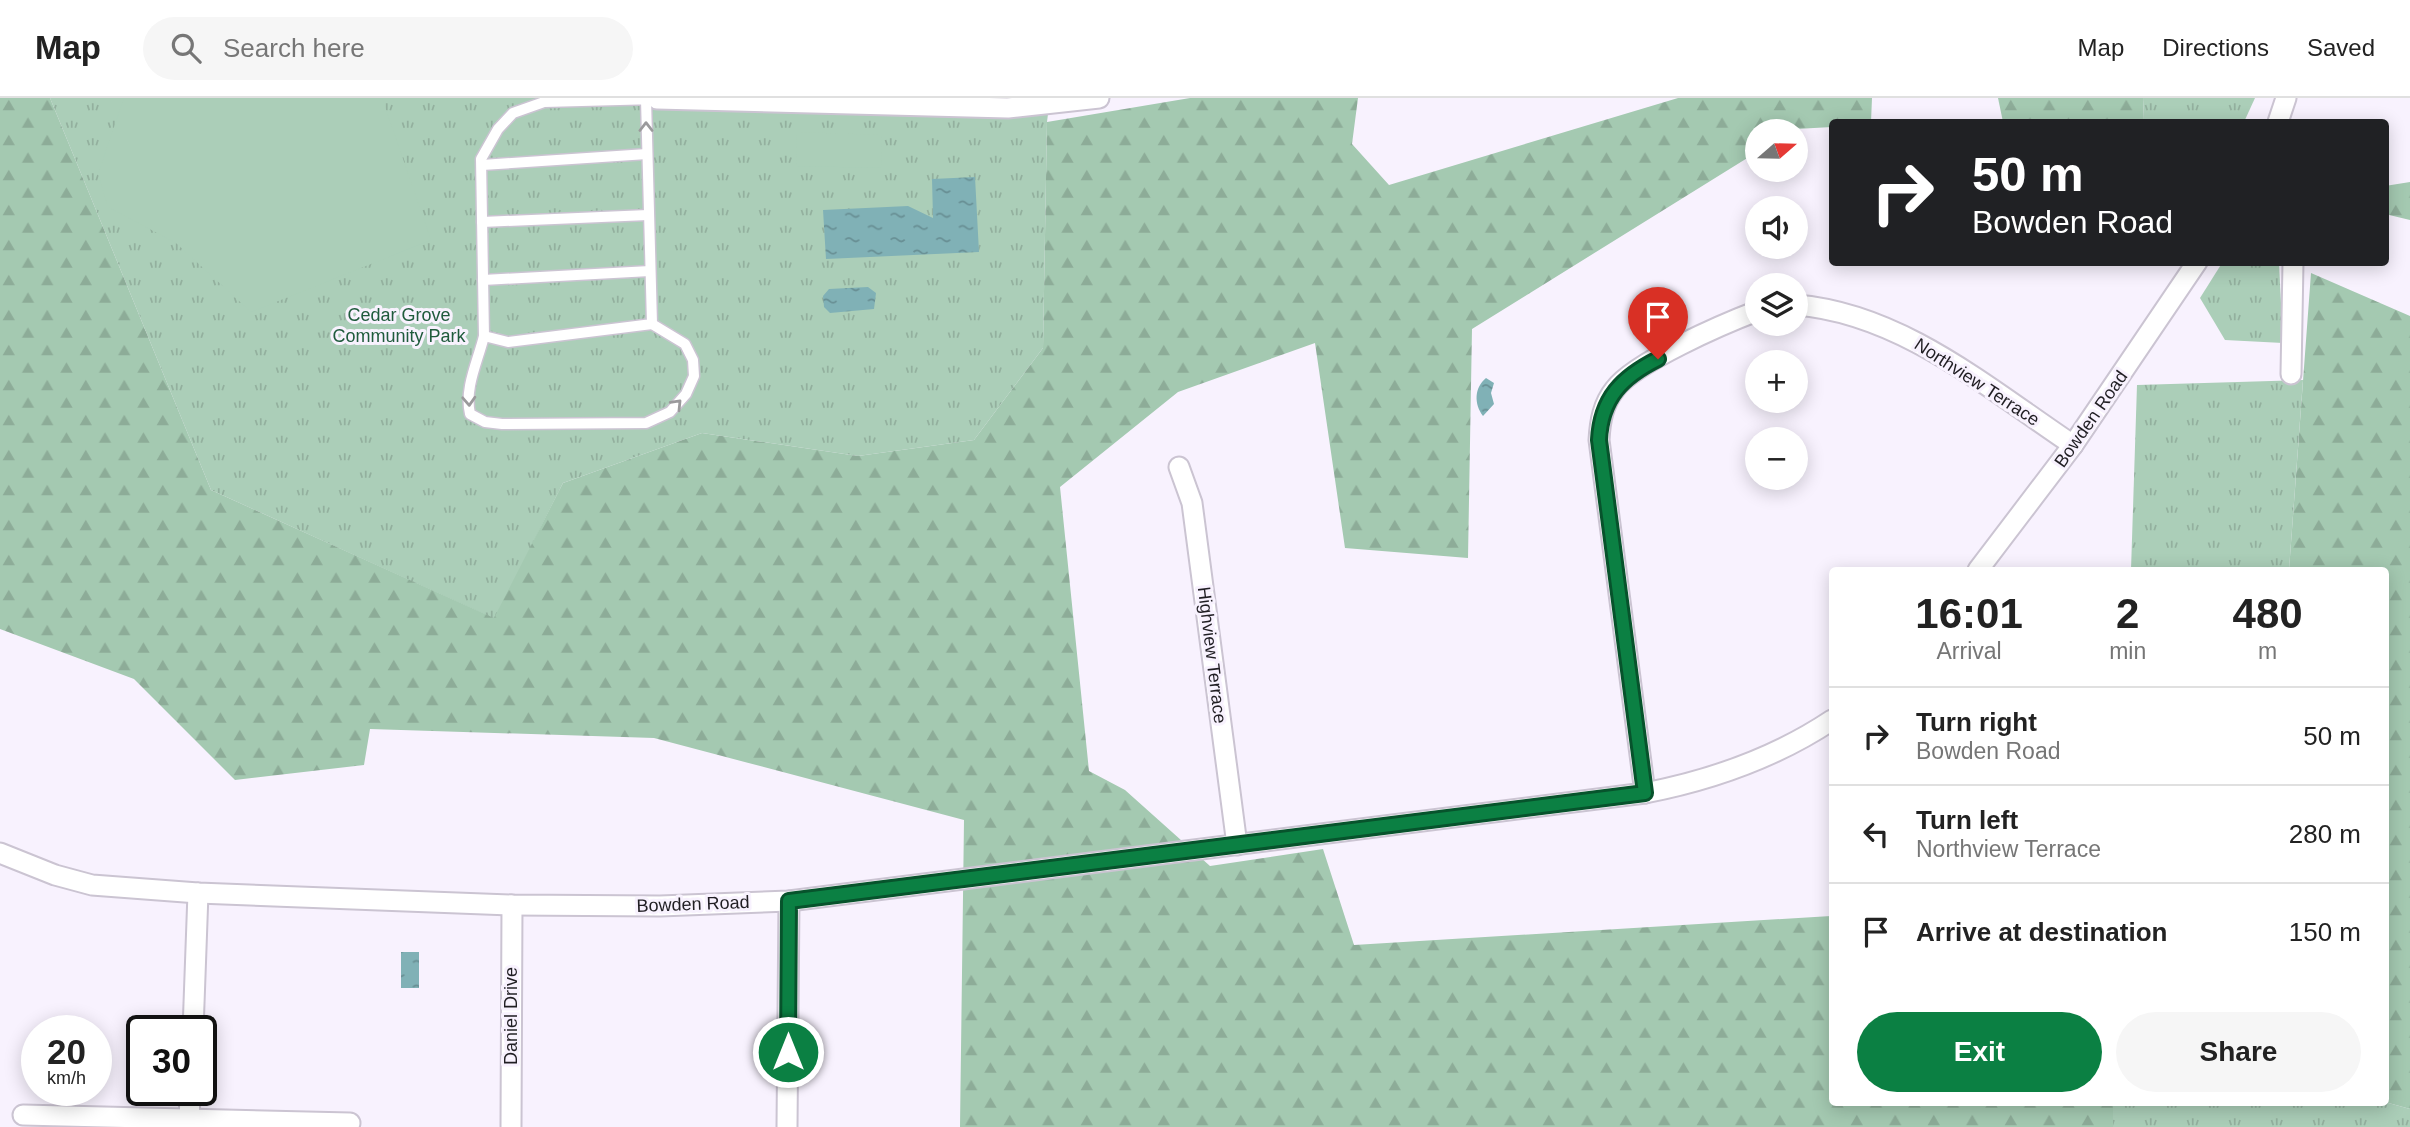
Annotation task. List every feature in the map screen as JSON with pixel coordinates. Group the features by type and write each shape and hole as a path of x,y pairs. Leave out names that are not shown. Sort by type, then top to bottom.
{"street":[{"path":"652,99 1008,108 1099,98"},
{"name":"Bowden Road","path":"1980,567 2073,445 2194,266"},
{"path":"2291,374 2293,266"},
{"name":"Northview Terrace","path":"1808,307 1844,314 1910,339 2073,445"},
{"path":"1645,793 1599,440 1603,412 1616,388 1636,369 1745,317"},
{"name":"Highview Terrace","path":"1179,467 1192,503 1237,845"},
{"name":"Bowden Road","path":"0,853 55,875 92,885 198,893 512,905 660,906 789,901 1645,793 1739,768 1793,744 1829,722"},
{"path":"194,1015 198,893"},
{"path":"787,1127 789,901"},
{"name":"Daniel Drive","path":"510,1127 512,905"},
{"path":"23,1115 189,1123 350,1123"}],"lane":[{"path":"484,336 508,342 652,324 685,344 693,360 694,376 687,394 670,412 646,423 502,424 485,422 470,414 467,400 484,336 481,159 498,129 513,113 528,105 544,102 652,99 646,154 652,324"},
{"path":"482,165 646,154"},
{"path":"482,222 648,215"},
{"path":"484,280 650,271"}],"green space":[{"path":"0,98 50,98 211,490 494,618 563,483 702,433 858,456 974,440 1043,348 1047,122 1190,98 1358,98 1352,144 1389,185 1678,98 1872,98 1871,119 1829,119 1829,127 1808,128 1808,119 1745,119 1745,159 1472,329 1468,558 1345,548 1315,343 1178,392 1060,487 1089,771 1125,790 1210,866 1323,849 1354,945 1829,916 1829,1106 2113,1106 2113,1127 960,1127 964,820 654,738 370,729 364,765 235,780 134,679 0,629"},
{"name":"Cedar Grove Community Park","path":"50,98 1050,98 1047,122 1043,348 974,440 858,456 702,433 563,483 495,619 211,490"},
{"path":"124,98 382,98 431,240 251,312 176,243 108,207 98,174"},
{"path":"1998,98 2143,98 2144,119 2002,119"},
{"path":"2143,98 2255,98 2245,119 2144,119"},
{"path":"797,132 882,135 881,168 796,166"},
{"path":"2410,182 2410,220 2389,215 2389,185"},
{"path":"2220,266 2279,266 2283,343 2225,340 2200,298"},
{"path":"2311,273 2410,316 2410,1109 2389,1103 2389,567 2289,567"},
{"path":"2303,380 2289,567 2131,567 2137,385"},
{"path":"2389,1103 2410,1109 2410,1127 2113,1127 2113,1106 2389,1106"}],"water":[{"path":"975,177 979,252 826,259 823,210 908,206 933,218 932,179"},
{"path":"868,287 876,293 874,309 830,313 824,307 823,296 829,289"},
{"path":"1486,378 1494,383 1491,393 1494,404 1483,416 1477,396 1479,386"},
{"path":"401,952 419,952 419,988 401,988"}],"route":[{"path":"788,1052 789,901 1645,793 1599,440 1603,412 1616,388 1636,369 1658,359"}]}
